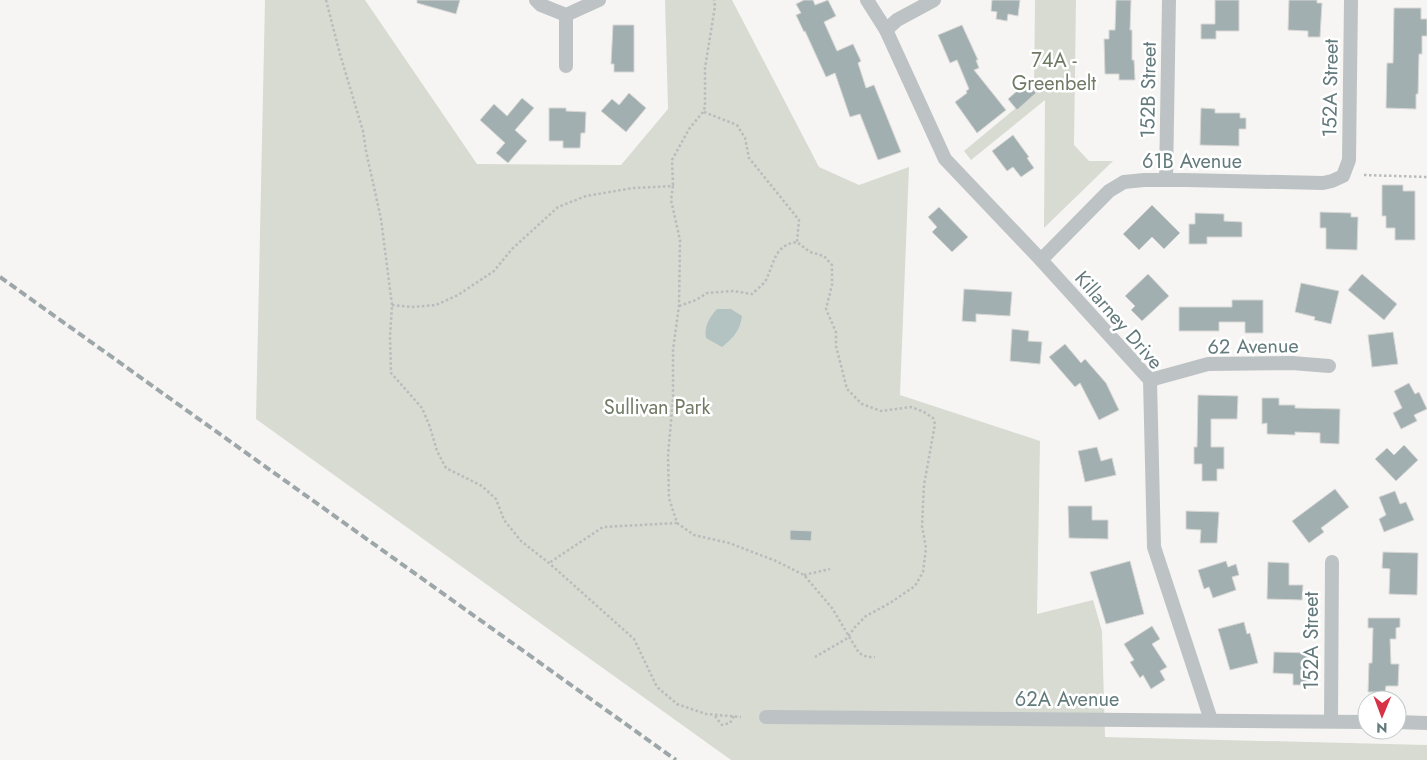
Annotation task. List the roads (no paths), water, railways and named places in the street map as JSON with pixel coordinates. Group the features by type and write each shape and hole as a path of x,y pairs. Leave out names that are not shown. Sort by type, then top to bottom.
{"street":[{"path":"536,0 541,5 566,15 599,0"},
{"name":"Killarney Drive","path":"867,0 886,30 945,159 1150,380 1154,547 1211,720"},
{"path":"886,30 897,20 934,0"},
{"name":"152B Street","path":"1166,180 1169,0"},
{"name":"152A Street","path":"1343,176 1350,160 1351,0"},
{"path":"566,15 566,66"},
{"name":"61B Avenue","path":"1040,260 1109,191 1116,186 1132,181 1323,182 1332,181 1343,176"},
{"name":"62 Avenue","path":"1150,380 1208,364 1292,363 1329,366"},
{"name":"152A Street","path":"1331,721 1332,562"},
{"name":"62A Avenue","path":"766,717 1357,722"},
{"path":"1407,722 1427,723"}],"railway":[{"path":"0,277 676,760"}],"park label":[{"name":"74A - Greenbelt","path":"1054,72"},
{"name":"Sullivan Park","path":"657,407"}]}
